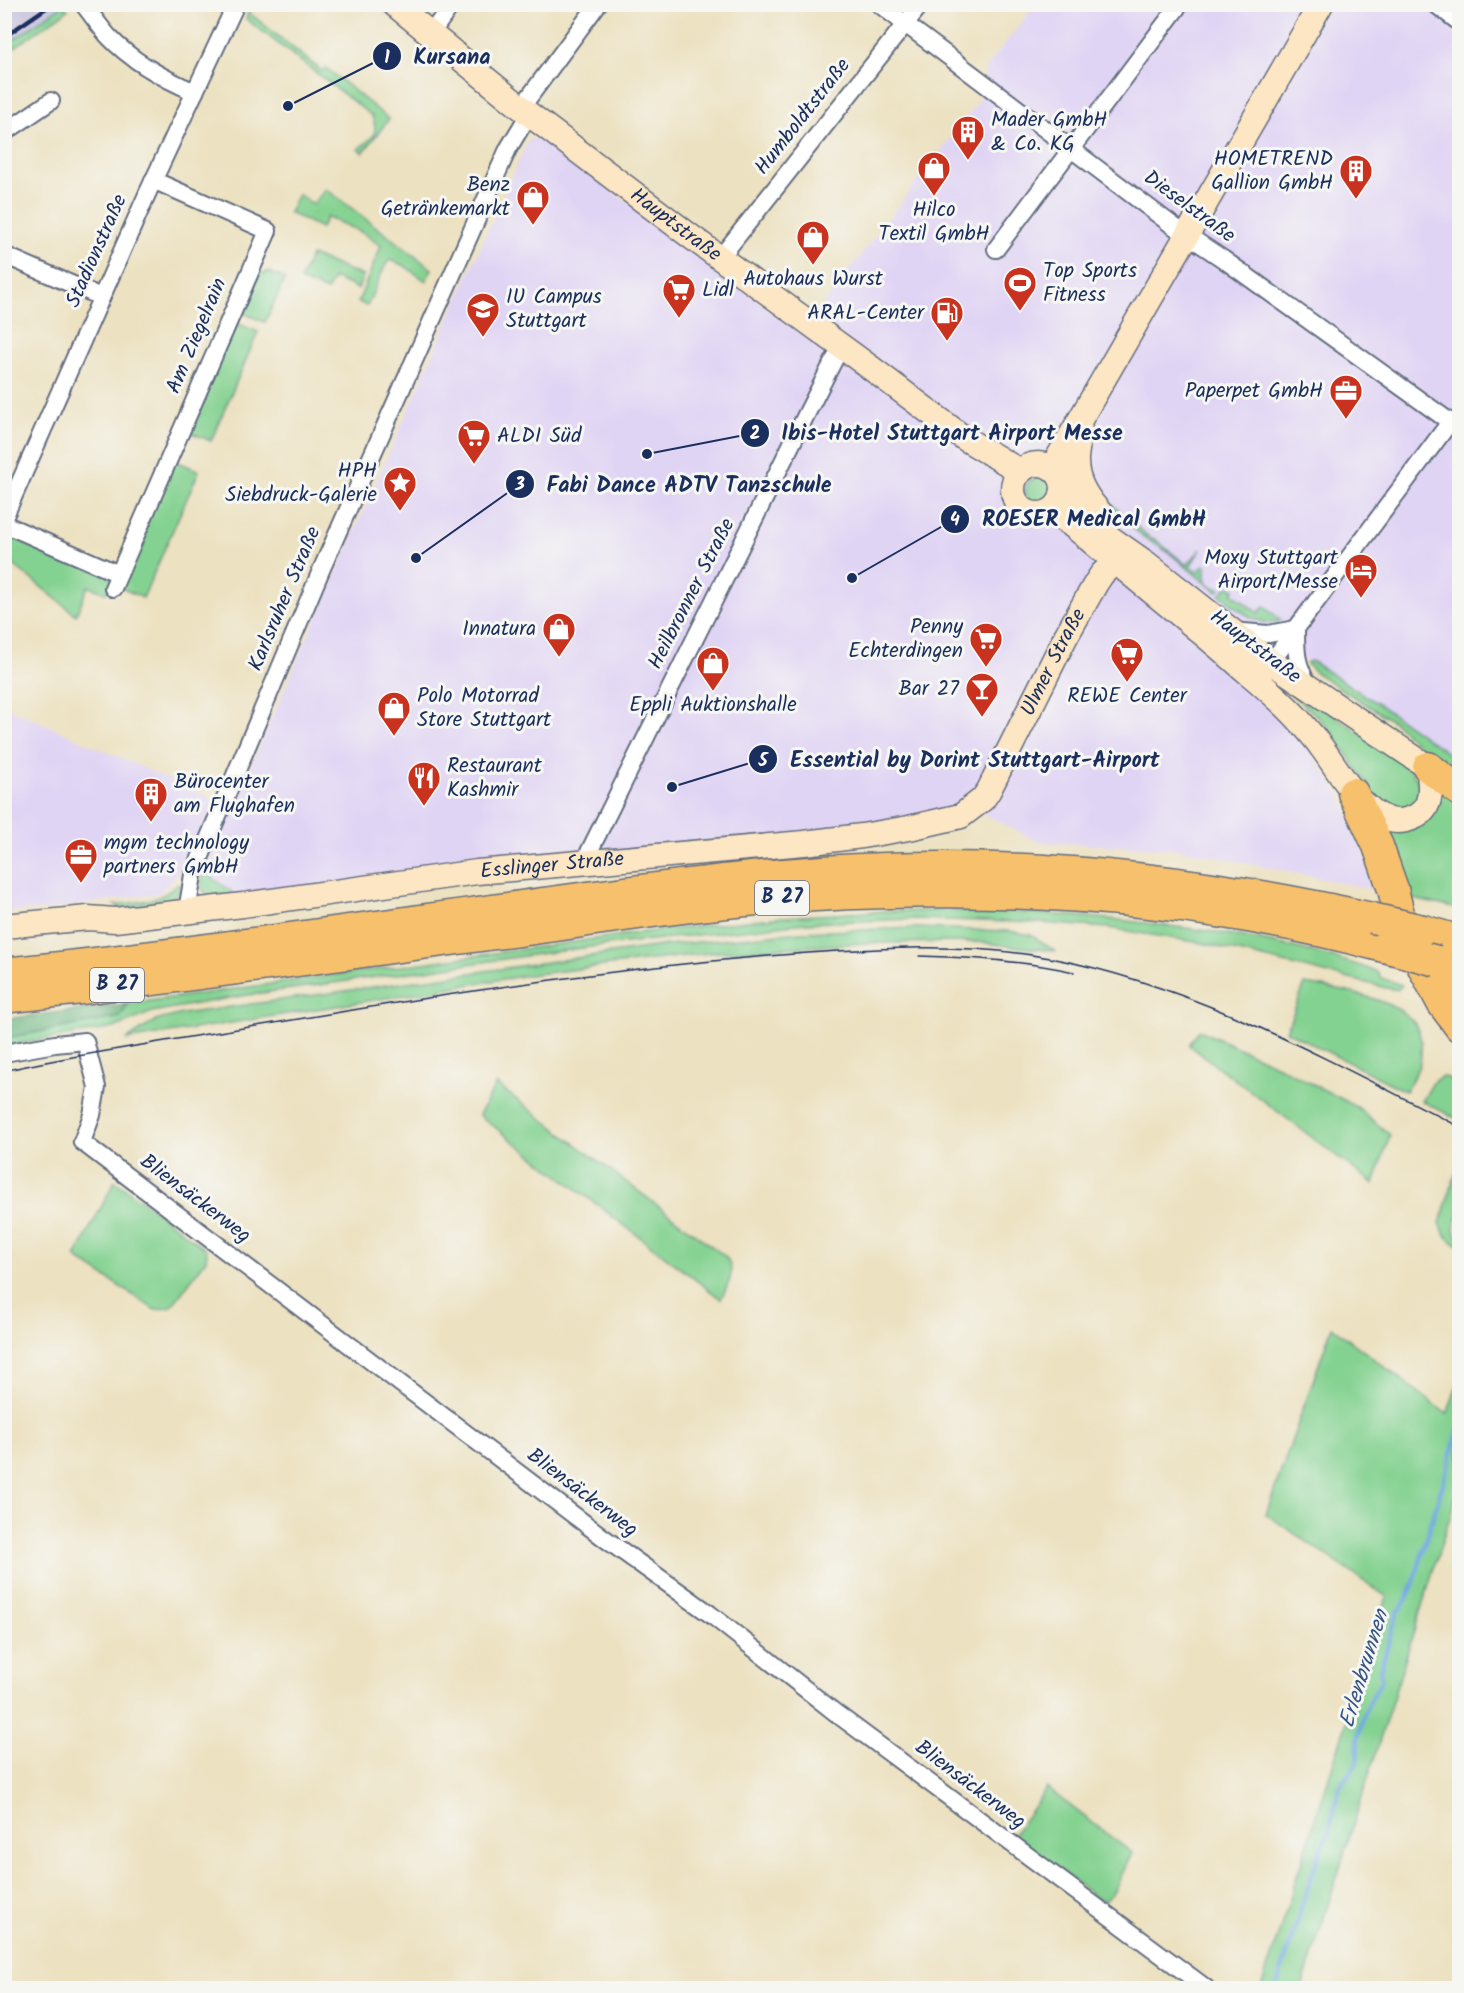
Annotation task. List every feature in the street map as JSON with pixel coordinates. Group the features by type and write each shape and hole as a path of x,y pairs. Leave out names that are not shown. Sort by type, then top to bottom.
{"highway":[{"path":"1428,767 1460,791"},
{"path":"1353,793 1378,846 1393,889 1401,922 1442,1003 1460,1027"},
{"name":"B 27","path":"4,973 308,936 697,883 776,874 886,868 1011,869 1137,878 1254,894 1372,918 1460,941"},
{"name":"B 27","path":"4,998 219,972 704,906 890,892 1048,894 1164,905 1280,923 1384,947 1448,965"},
{"path":"1448,965 1460,982"}],"main road":[{"name":"Hauptstraße","path":"394,4 525,111 964,438 989,465 1030,472"},
{"path":"1030,472 1061,480 1055,503 1035,514 1022,508 1015,498 1030,472 1061,435 1080,419 1321,4"},
{"path":"1080,419 1076,460 1079,482 1099,512 1135,548 1133,560"},
{"name":"Hauptstraße","path":"1055,503 1069,523 1133,560 1271,662 1428,767 1431,782 1430,797 1425,809 1416,817 1404,822 1389,820 1353,793 1311,734 1290,710 1133,560"},
{"name":"Ulmer Straße","path":"983,800 1075,618 1102,574 1133,560"},
{"name":"Esslinger Straße","path":"4,926 88,918 115,920 243,905 477,872 804,843 909,828 961,816 983,800"},
{"name":"Esslinger Straße","path":"4,939 92,930 115,920"}],"street":[{"path":"83,4 110,38 132,56 154,72 195,92"},
{"name":"Stadionstraße","path":"4,518 153,180 236,4"},
{"path":"430,35 453,4"},
{"name":"Karlsruher Straße","path":"186,911 195,870 286,652 525,111 598,4"},
{"name":"Dieselstraße","path":"879,4 1172,225 1455,426 1271,662 1264,672 1262,684"},
{"name":"Humboldtstraße","path":"720,258 921,4"},
{"path":"996,249 1180,4"},
{"path":"1435,4 1460,23"},
{"path":"4,133 51,101"},
{"name":"Am Ziegelrain","path":"4,524 116,581 267,231 153,180"},
{"path":"4,255 101,297"},
{"name":"Heilbronner Straße","path":"584,862 811,405 843,347"},
{"path":"1231,631 1268,634 1296,629 1296,657 1309,688"},
{"name":"Bliensäckerweg","path":"4,1053 85,1041 97,1087 92,1115 82,1142 595,1531 710,1614 847,1721 1206,1989"}],"shaded area":[{"path":"5,4 63,4 63,5 5,46"},
{"path":"1035,5 1459,5 1459,766 1302,658 1265,703 1308,748 1340,795 1380,891 1179,849 1038,842 965,804 902,822 216,900 202,875 528,140 540,137 801,333 980,99 986,68"},
{"path":"4,706 217,801 178,874 159,893 44,910 5,911"}],"green space":[{"path":"63,5 68,10 5,54 5,46"},
{"path":"248,12 322,71 326,68 389,119 363,153 358,149 375,132 372,116 246,19"},
{"path":"326,189 432,269 426,281 403,265 390,260 367,306 358,302 381,246 361,232 327,217 321,228 289,213 298,194 313,204"},
{"path":"311,255 363,276 358,289 334,278 327,291 300,280"},
{"path":"259,271 266,274 267,271 285,279 265,322 241,312"},
{"path":"234,322 258,332 211,441 187,431"},
{"path":"174,460 199,471 143,598 119,587"},
{"path":"1039,478 1049,482 1053,492 1049,502 1039,506 1029,502 1025,492 1029,482"},
{"path":"1106,499 1151,539 1153,538 1187,565 1201,549 1190,566 1198,572 1204,565 1207,581 1220,589 1217,592 1168,552 1142,536 1104,501"},
{"path":"12,534 113,578 106,593 88,586 76,615 5,558 5,551"},
{"path":"1226,588 1235,589 1232,593 1258,613 1264,607 1281,620 1273,623 1265,622 1241,611 1220,595"},
{"path":"1311,661 1380,705 1459,761 1459,777 1413,741 1394,722 1316,673 1306,663"},
{"path":"1290,685 1407,765 1417,779 1421,790 1414,806 1401,811 1385,806 1377,799 1333,734 1317,716 1286,690"},
{"path":"1440,787 1459,803 1459,909 1405,897 1378,820 1393,827"},
{"path":"203,871 232,892 231,896 206,894 202,886"},
{"path":"177,884 181,885 178,893 165,902 120,908 115,905 156,898"},
{"path":"887,911 1050,914 1130,921 1222,933 1327,955 1378,972 1381,978 1402,985 1398,989 1391,989 1202,943 1108,928 1042,923 916,919 805,923 589,947 241,996 152,1012 114,1028 5,1046 5,1038 120,1017 128,1004 645,932 783,917"},
{"path":"917,928 1009,931 1031,935 1055,951 976,942 865,943 717,952 529,975 126,1040 155,1021 182,1014 668,945 801,932"},
{"path":"1305,984 1366,996 1396,1008 1408,1016 1418,1030 1421,1053 1418,1070 1405,1091 1286,1031"},
{"path":"128,1004 120,1017 5,1038 5,1019"},
{"path":"1199,1030 1276,1065 1357,1107 1390,1135 1374,1184 1189,1045"},
{"path":"1441,1077 1449,1078 1459,1087 1459,1120 1422,1101 1434,1081"},
{"path":"496,1084 726,1257 731,1273 721,1299 479,1115"},
{"path":"1456,1172 1459,1174 1459,1212 1454,1228 1459,1237 1459,1247 1445,1235 1440,1223"},
{"path":"115,1181 207,1250 206,1260 171,1307 155,1310 75,1257"},
{"path":"1332,1327 1447,1414 1459,1380 1459,1488 1302,1988 1261,1988 1387,1597 1266,1514"},
{"path":"1047,1788 1132,1853 1113,1893 1105,1900 1098,1899 1013,1835"}],"waterway":[{"name":"Erlenbrunnen","path":"1276,1988 1317,1859 1328,1834 1340,1786 1357,1763 1358,1739 1364,1713 1382,1679 1380,1671 1398,1612 1407,1599 1414,1582 1460,1425"}],"tram line":[{"path":"4,1071 78,1056 383,1005 588,975 794,954 890,948 954,948 1050,958 1157,987 1209,1006 1311,1051 1460,1127"},
{"path":"919,956 997,960 1074,972"}],"railway":[{"path":"4,37 52,4"}],"place":[{"name":"Kursana","path":"288,106"},
{"name":"Mader GmbH & Co. KG","path":"968,161"},
{"name":"Hilco Textil GmbH","path":"934,197"},
{"name":"HOMETREND Gallion GmbH","path":"1356,200"},
{"name":"Benz Getränkemarkt","path":"533,226"},
{"name":"Autohaus Wurst","path":"813,266"},
{"name":"Top Sports Fitness","path":"1020,312"},
{"name":"Lidl","path":"679,319"},
{"name":"IU Campus Stuttgart","path":"483,338"},
{"name":"ARAL-Center","path":"947,342"},
{"name":"Paperpet GmbH","path":"1346,420"},
{"name":"Ibis-Hotel Stuttgart Airport Messe","path":"647,454"},
{"name":"ALDI Süd","path":"474,465"},
{"name":"HPH Siebdruck-Galerie","path":"400,512"},
{"name":"Fabi Dance ADTV Tanzschule","path":"416,558"},
{"name":"ROESER Medical GmbH","path":"852,578"},
{"name":"Moxy Stuttgart Airport/Messe","path":"1361,599"},
{"name":"Innatura","path":"559,658"},
{"name":"Penny Echterdingen","path":"986,668"},
{"name":"REWE Center","path":"1127,683"},
{"name":"Eppli Auktionshalle","path":"713,692"},
{"name":"Bar 27","path":"982,718"},
{"name":"Polo Motorrad Store Stuttgart","path":"394,737"},
{"name":"Essential by Dorint Stuttgart-Airport","path":"672,787"},
{"name":"Restaurant Kashmir","path":"424,807"},
{"name":"Bürocenter am Flughafen","path":"151,823"},
{"name":"mgm technology partners GmbH","path":"81,884"}]}
